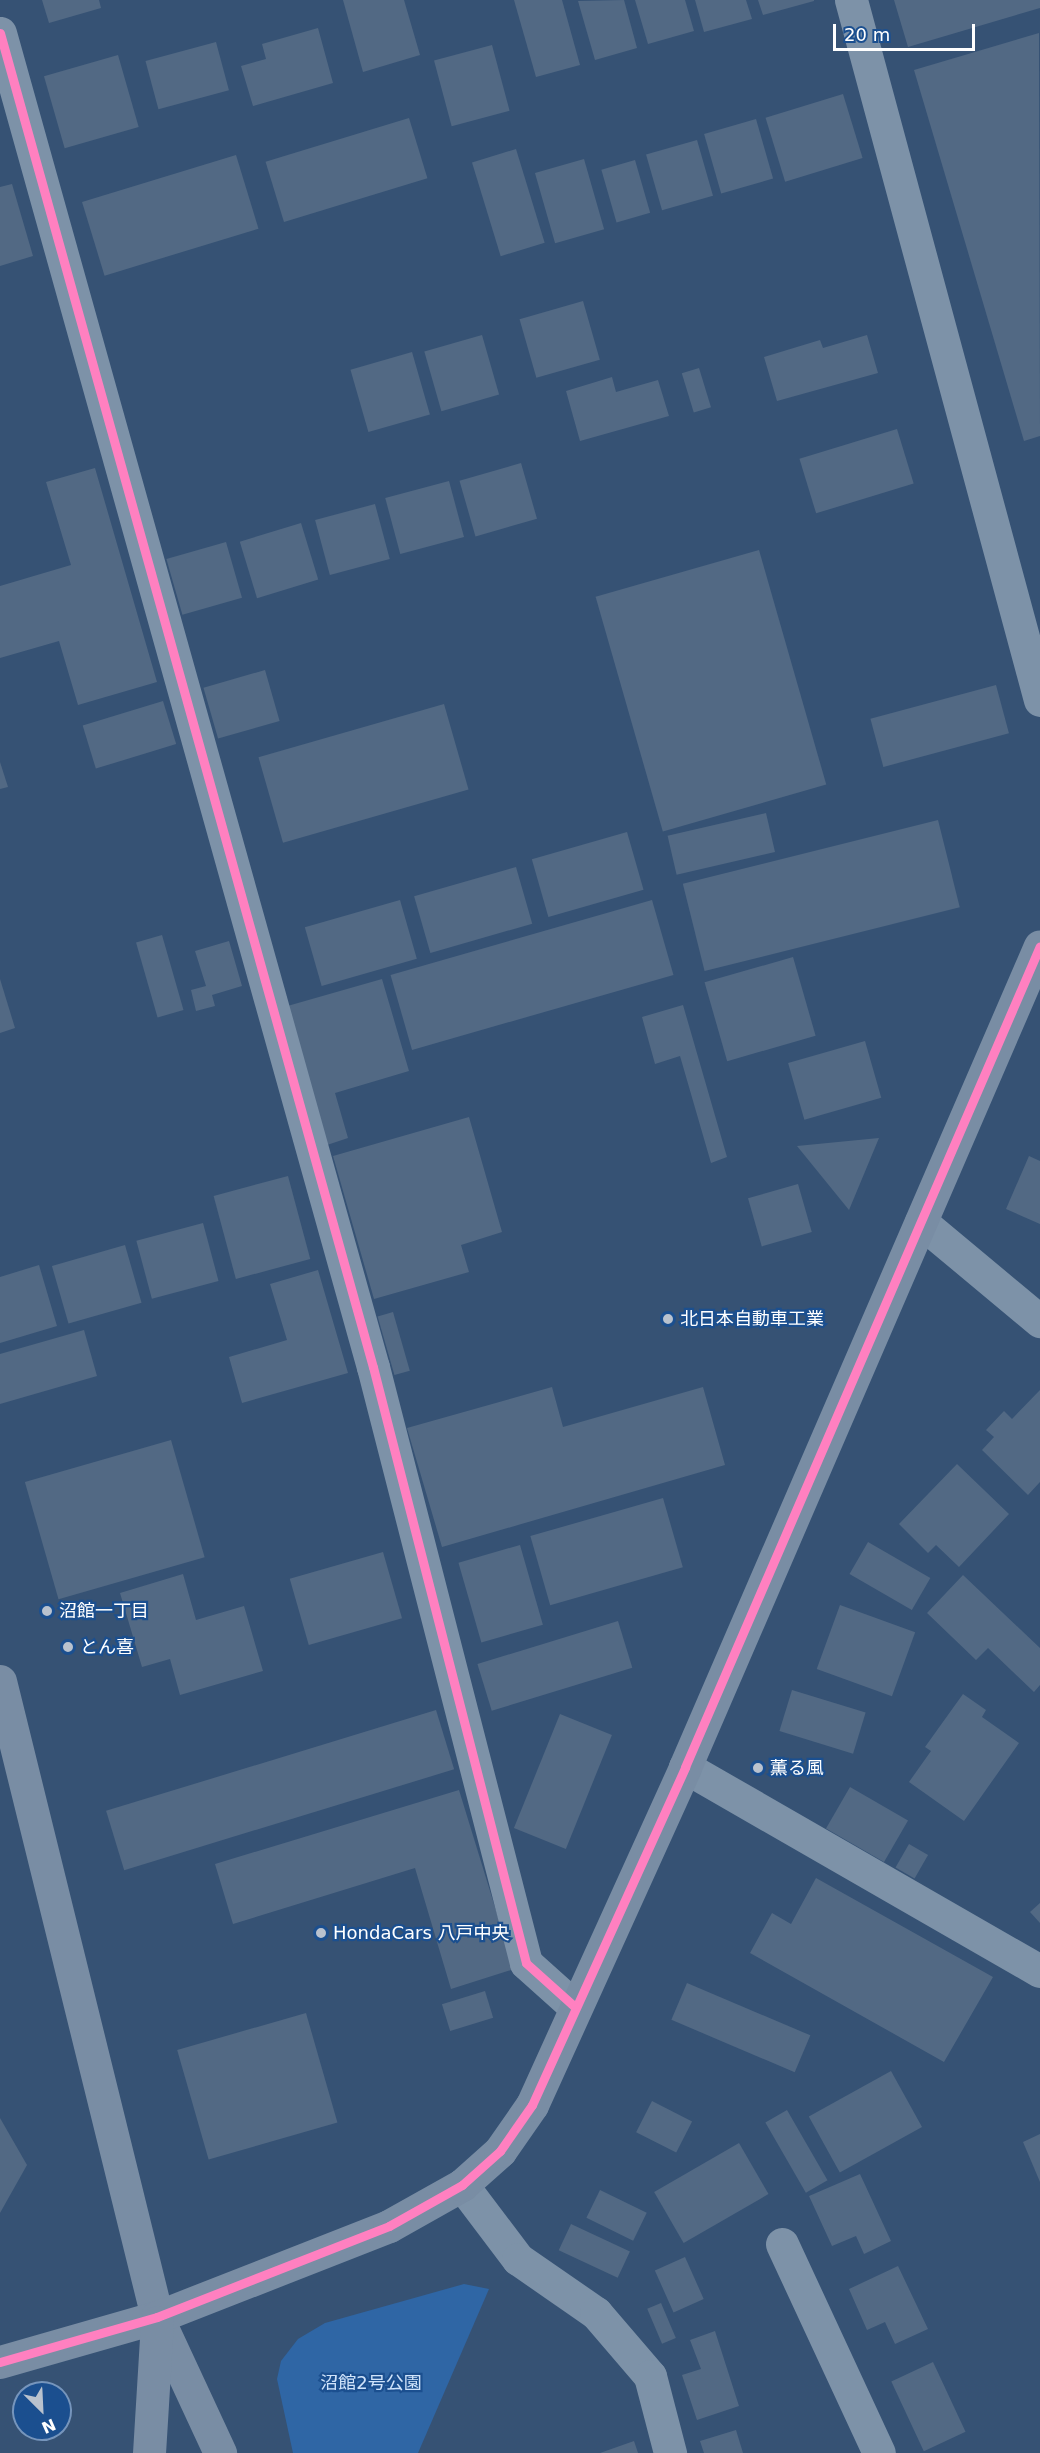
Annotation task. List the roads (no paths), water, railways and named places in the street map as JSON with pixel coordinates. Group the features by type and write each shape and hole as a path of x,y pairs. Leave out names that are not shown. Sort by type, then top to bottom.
{"street":[{"path":"850,0 1040,700"},
{"path":"0,33 373,1367 526,1963 576,2007"},
{"path":"0,2362 157,2317 389,2226 462,2185 500,2151 532,2105 685,1767 1040,946"},
{"path":"921,1222 1040,1321"},
{"path":"0,1681 157,2317 220,2453"},
{"path":"685,1767 1040,1971"},
{"path":"462,2185 518,2259 596,2313 650,2376 670,2453"},
{"path":"782,2244 879,2453"},
{"path":"149,2453 157,2317"}],"place":[{"name":"北日本自動車工業","path":"668,1319"},
{"name":"沼館一丁目","path":"47,1611"},
{"name":"とん喜","path":"68,1647"},
{"name":"薫る風","path":"758,1768"},
{"name":"HondaCars 八戸中央","path":"321,1933"}],"park label":[{"name":"沼館2号公園","path":"371,2383"}]}
